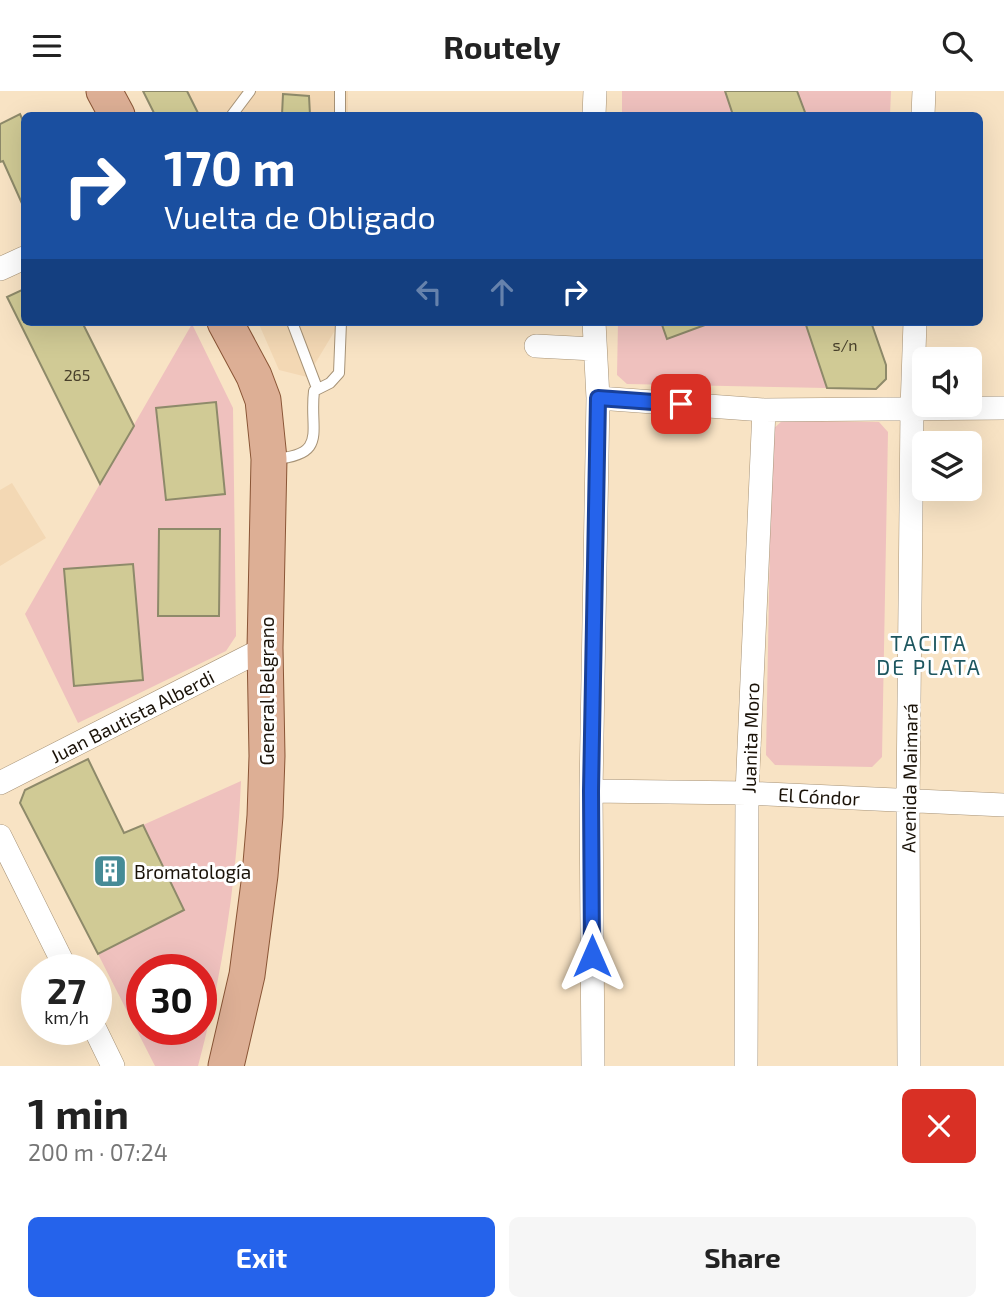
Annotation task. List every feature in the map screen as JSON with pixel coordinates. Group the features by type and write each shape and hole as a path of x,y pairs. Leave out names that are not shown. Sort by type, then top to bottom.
{"main road":[{"path":"104,91 115,112"},
{"name":"General Belgrano","path":"226,1066 247,975 260,876 267,756 265,648 269,459 263,400 254,376 227,326"}],"street":[{"path":"594,91 594,112"},
{"path":"923,112 924,91"},
{"path":"0,269 21,259"},
{"path":"593,1066 591,791 598,398 594,326"},
{"name":"Avenida Maimará","path":"914,347 915,326"},
{"path":"536,346 594,349"},
{"path":"598,398 764,410 912,409"},
{"path":"982,408 1004,408"},
{"name":"Avenida Maimará","path":"909,1066 908,800 912,409"},
{"name":"Juanita Moro","path":"746,1066 747,793 764,410"},
{"name":"Juan Bautista Alberdi","path":"0,783 265,648"},
{"name":"El Cóndor","path":"591,791 747,793 1004,805"},
{"path":"0,837 58,954"},
{"path":"103,1045 113,1066"}],"lane":[{"path":"234,112 250,91"},
{"path":"340,91 340,112"},
{"path":"269,459 292,458 307,450 313,442 313,398 317,388 294,326"},
{"path":"317,388 330,383 340,373 341,326"}],"shaded area":[{"path":"187,91 348,91 348,112 310,112 309,97 283,94 282,112 198,112"},
{"path":"622,91 725,91 732,112 622,112"},
{"path":"797,91 891,91 890,112 805,112"},
{"path":"193,326 233,408 236,636 226,651 78,723 25,614"},
{"path":"260,326 337,326 307,377 279,370"},
{"path":"618,326 806,326 827,388 627,384 617,375"},
{"path":"782,421 879,422 888,432 882,757 872,767 775,765 766,755 772,430"},
{"path":"12,483 46,538 0,566 0,490"},
{"path":"241,781 236,853 217,984 217,954 126,954 126,1009 112,982 112,954 98,954 184,910 143,825"},
{"path":"144,1045 203,1045 198,1066 155,1066"}],"building":[{"path":"143,91 187,91 198,112 154,112"},
{"path":"725,91 797,91 805,112 732,112"},
{"path":"283,94 309,96 310,112 282,112"},
{"path":"20,114 21,116 21,201 3,161 0,162 0,124"},
{"path":"21,290 21,325 7,297"},
{"path":"21,326 84,326 134,426 100,484"},
{"path":"662,326 702,326 667,339"},
{"path":"806,326 872,326 886,365 886,379 876,389 827,388"},
{"path":"216,402 225,494 166,500 156,408"},
{"path":"159,529 220,529 219,616 158,616"},
{"path":"133,564 143,680 74,686 64,569"},
{"name":"Bromatología","path":"88,759 124,833 143,825 184,910 98,954 20,803 25,790"}],"place":[{"name":"Bromatología","path":"110,871"}],"district":[{"name":"TACITA DE PLATA","path":"929,654"}],"route":[{"path":"592,956 591,791 598,398 681,404"}]}
